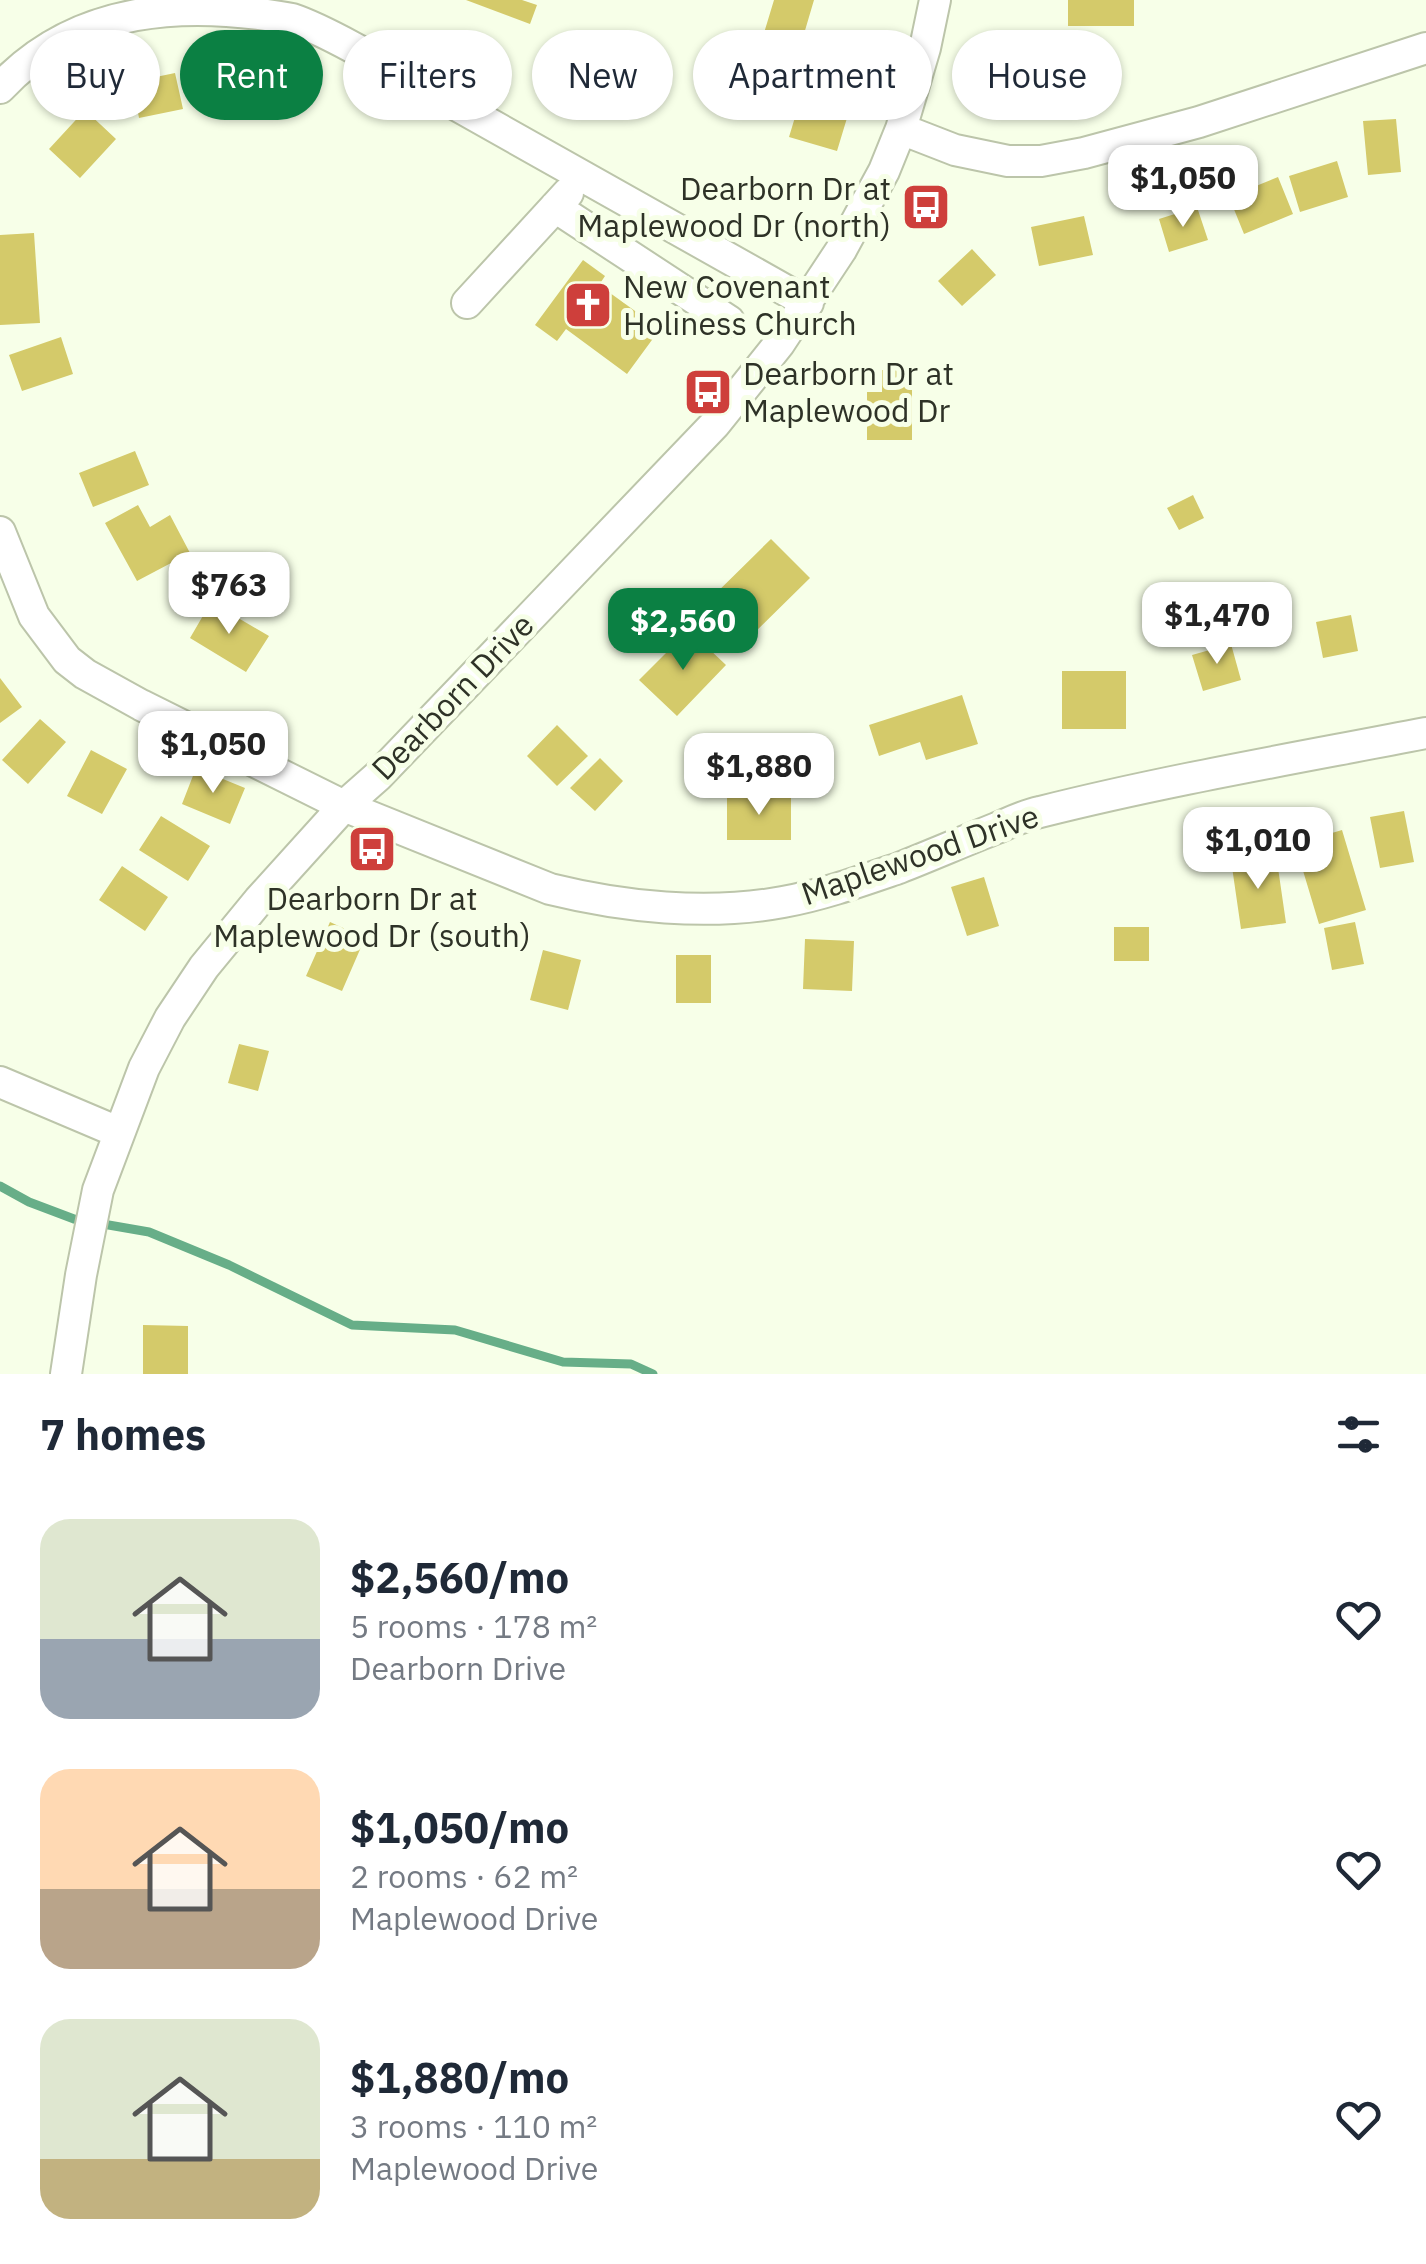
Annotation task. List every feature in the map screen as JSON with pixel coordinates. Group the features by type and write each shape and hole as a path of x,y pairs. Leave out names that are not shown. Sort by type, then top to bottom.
{"street":[{"name":"Dearborn Drive","path":"66,1374 98,1190 144,1068 170,1018 204,967 258,900 344,806 378,776 716,424 779,344 841,250 884,170 901,130 935,0"},
{"path":"0,88 52,42 128,11 156,5 226,5 292,20 319,30 808,302"},
{"path":"901,130 955,150 1008,161 1041,160 1084,153 1199,122 1426,48"},
{"path":"467,302 584,176"},
{"path":"555,207 729,321"},
{"path":"641,263 671,225"},
{"name":"Maplewood Drive","path":"0,532 34,616 67,660 85,674 344,806 524,880 584,898 640,906 757,906 784,902 850,885 1035,813 1236,769 1426,734"},
{"path":"0,1082 118,1132"}],"building":[{"path":"466,0 522,0 537,5 530,24"},
{"path":"774,0 814,0 805,30 765,30"},
{"path":"1068,0 1134,0 1134,26 1068,26"},
{"path":"175,73 180,110 160,114 160,76"},
{"path":"1396,119 1401,172 1368,175 1363,121"},
{"path":"76,120 96,120 116,139 80,178 49,149"},
{"path":"794,120 846,120 837,151 789,137"},
{"path":"1337,161 1348,197 1300,212 1289,176"},
{"path":"1278,177 1293,214 1244,234 1229,197"},
{"path":"1197,207 1208,240 1169,252 1159,219"},
{"path":"1084,216 1093,255 1039,266 1031,227"},
{"path":"34,233 40,323 0,325 0,235"},
{"path":"972,249 996,275 962,306 938,281"},
{"name":"New Covenant Holiness Church","path":"583,260 605,276 599,285 660,329 627,374 566,329 557,341 535,325"},
{"path":"61,337 73,374 22,391 9,355"},
{"path":"882,370 912,370 912,440 867,440 867,392 882,392"},
{"path":"135,451 149,485 93,507 79,473"},
{"path":"1193,495 1204,518 1179,530 1167,508"},
{"path":"138,505 150,527 170,515 190,553 137,581 105,523"},
{"path":"771,539 810,578 742,645 703,606"},
{"path":"211,602 269,636 246,672 190,638"},
{"path":"1351,615 1358,651 1323,658 1316,622"},
{"path":"689,630 726,665 677,716 639,680"},
{"path":"1231,644 1241,680 1203,691 1192,655"},
{"path":"1062,671 1126,671 1126,729 1062,729"},
{"path":"0,678 22,707 0,723"},
{"path":"962,695 978,744 926,760 920,742 879,756 869,725"},
{"path":"40,719 66,742 28,784 2,760"},
{"path":"557,725 588,756 557,786 527,756"},
{"path":"91,750 127,769 102,814 67,796"},
{"path":"600,758 623,781 595,811 570,788"},
{"path":"196,768 245,788 230,824 182,804"},
{"path":"727,797 791,797 791,840 727,840"},
{"path":"1404,811 1414,862 1380,868 1370,817"},
{"path":"161,816 210,846 188,881 139,850"},
{"path":"1342,830 1366,910 1319,924 1295,844"},
{"path":"1276,854 1286,923 1241,929 1231,860"},
{"path":"122,866 168,897 145,931 99,900"},
{"path":"984,877 999,926 967,936 951,887"},
{"path":"330,922 365,938 342,991 306,976"},
{"path":"1355,922 1364,964 1332,970 1324,928"},
{"path":"1114,927 1149,927 1149,961 1114,961"},
{"path":"805,939 854,941 852,991 803,989"},
{"path":"543,950 581,960 568,1010 530,1000"},
{"path":"676,955 711,955 711,1003 676,1003"},
{"path":"239,1044 269,1051 258,1091 228,1083"},
{"path":"143,1325 188,1326 188,1374 143,1374"}],"waterway":[{"path":"0,1186 74,1219 149,1232 229,1265 352,1325 455,1330 563,1362 631,1364 653,1374"}],"place":[{"name":"Dearborn Dr at Maplewood Dr (north)","path":"926,207"},
{"name":"New Covenant Holiness Church","path":"588,305"},
{"name":"Dearborn Dr at Maplewood Dr","path":"708,392"},
{"name":"Dearborn Dr at Maplewood Dr (south)","path":"372,849"}]}
